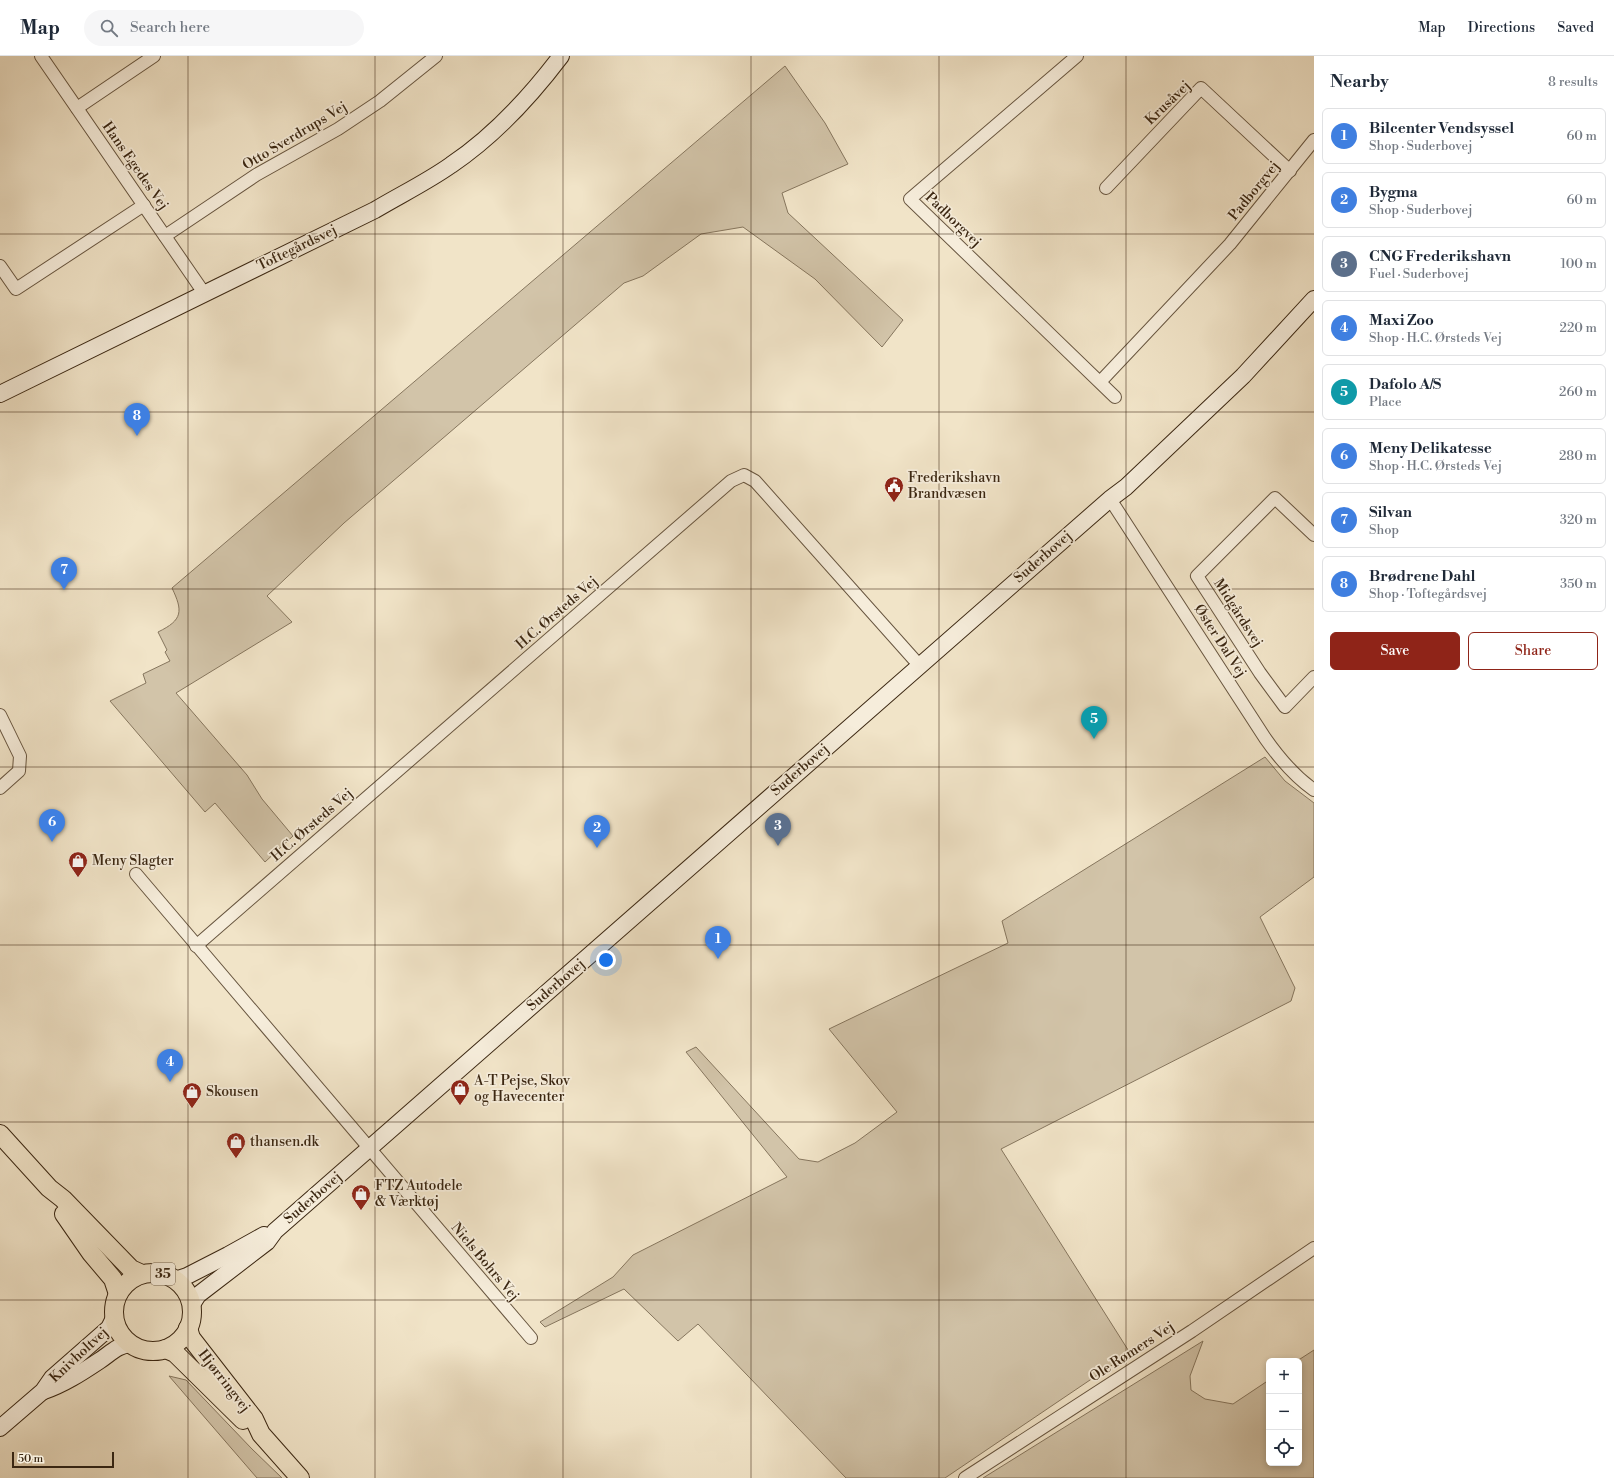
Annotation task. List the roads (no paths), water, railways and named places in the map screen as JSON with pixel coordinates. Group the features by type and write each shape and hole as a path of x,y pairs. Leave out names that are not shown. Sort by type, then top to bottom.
{"main road":[{"name":"35","path":"0,1134 49,1188 63,1199 131,1269 142,1274"},
{"name":"35","path":"49,1188 56,1204 75,1228 91,1253 113,1279 118,1294"},
{"name":"35","path":"114,1318 114,1306 118,1294 124,1285 132,1278 142,1274 154,1273 165,1275 175,1280 186,1292 191,1306"},
{"path":"114,1318 117,1328 131,1344 142,1349 154,1351 166,1349 183,1337 188,1328 191,1317 191,1306"},
{"name":"Hjørringvej","path":"188,1328 191,1338 254,1419 261,1434"},
{"name":"Hjørringvej","path":"166,1349 176,1353 247,1424 261,1434 300,1478"}],"street":[{"name":"Hans Egedes Vej","path":"41,56 204,293"},
{"path":"77,108 154,56"},
{"name":"Otto Sverdrups Vej","path":"165,236 256,175 338,129 380,101 436,56"},
{"name":"Toftegårdsvej","path":"0,394 375,210 451,165 483,141 510,115 561,56"},
{"name":"Padborgvej","path":"1077,56 910,199 1115,397"},
{"name":"Krusåvej","path":"1106,188 1201,88 1290,171"},
{"name":"Padborgvej","path":"1100,381 1230,244 1314,140"},
{"path":"0,266 16,289 144,205"},
{"name":"Suderbovej","path":"191,1306 198,1295 267,1242 275,1231 919,665 1110,499 1126,487 1243,376 1314,299"},
{"name":"H.C. Ørsteds Vej","path":"196,946 731,482 744,475 755,481 919,665"},
{"name":"Midgårdsvej","path":"1314,535 1275,498 1197,576 1260,673 1286,707 1314,677"},
{"name":"Øster Dal Vej","path":"1110,499 1280,760 1303,782 1314,790"},
{"path":"0,715 20,756 18,771 0,788"},
{"path":"136,874 369,1149"},
{"name":"Niels Bohrs Vej","path":"369,1149 531,1338"},
{"name":"Suderbovej","path":"175,1280 187,1276 228,1255 260,1236 275,1231"},
{"name":"Ole Rømers Vej","path":"965,1478 1192,1331 1314,1248"},
{"name":"Knivholtvej","path":"0,1428 43,1391 52,1378 109,1328 114,1318"},
{"name":"Knivholtvej","path":"43,1391 65,1382 101,1360 120,1345 131,1344"}],"place":[{"name":"Brødrene Dahl","path":"137,436"},
{"name":"Frederikshavn Brandvæsen","path":"894,503"},
{"name":"Silvan","path":"64,590"},
{"name":"Dafolo A/S","path":"1094,739"},
{"name":"Meny Delikatesse","path":"52,842"},
{"name":"CNG Frederikshavn","path":"778,846"},
{"name":"Bygma","path":"597,848"},
{"name":"Meny Slagter","path":"78,878"},
{"name":"Bilcenter Vendsyssel","path":"718,959"},
{"name":"Maxi Zoo","path":"170,1082"},
{"name":"A-T Pejse, Skov og Havecenter","path":"460,1106"},
{"name":"Skousen","path":"192,1109"},
{"name":"thansen.dk","path":"236,1159"},
{"name":"FTZ Autodele & Værktøj","path":"361,1211"}]}
